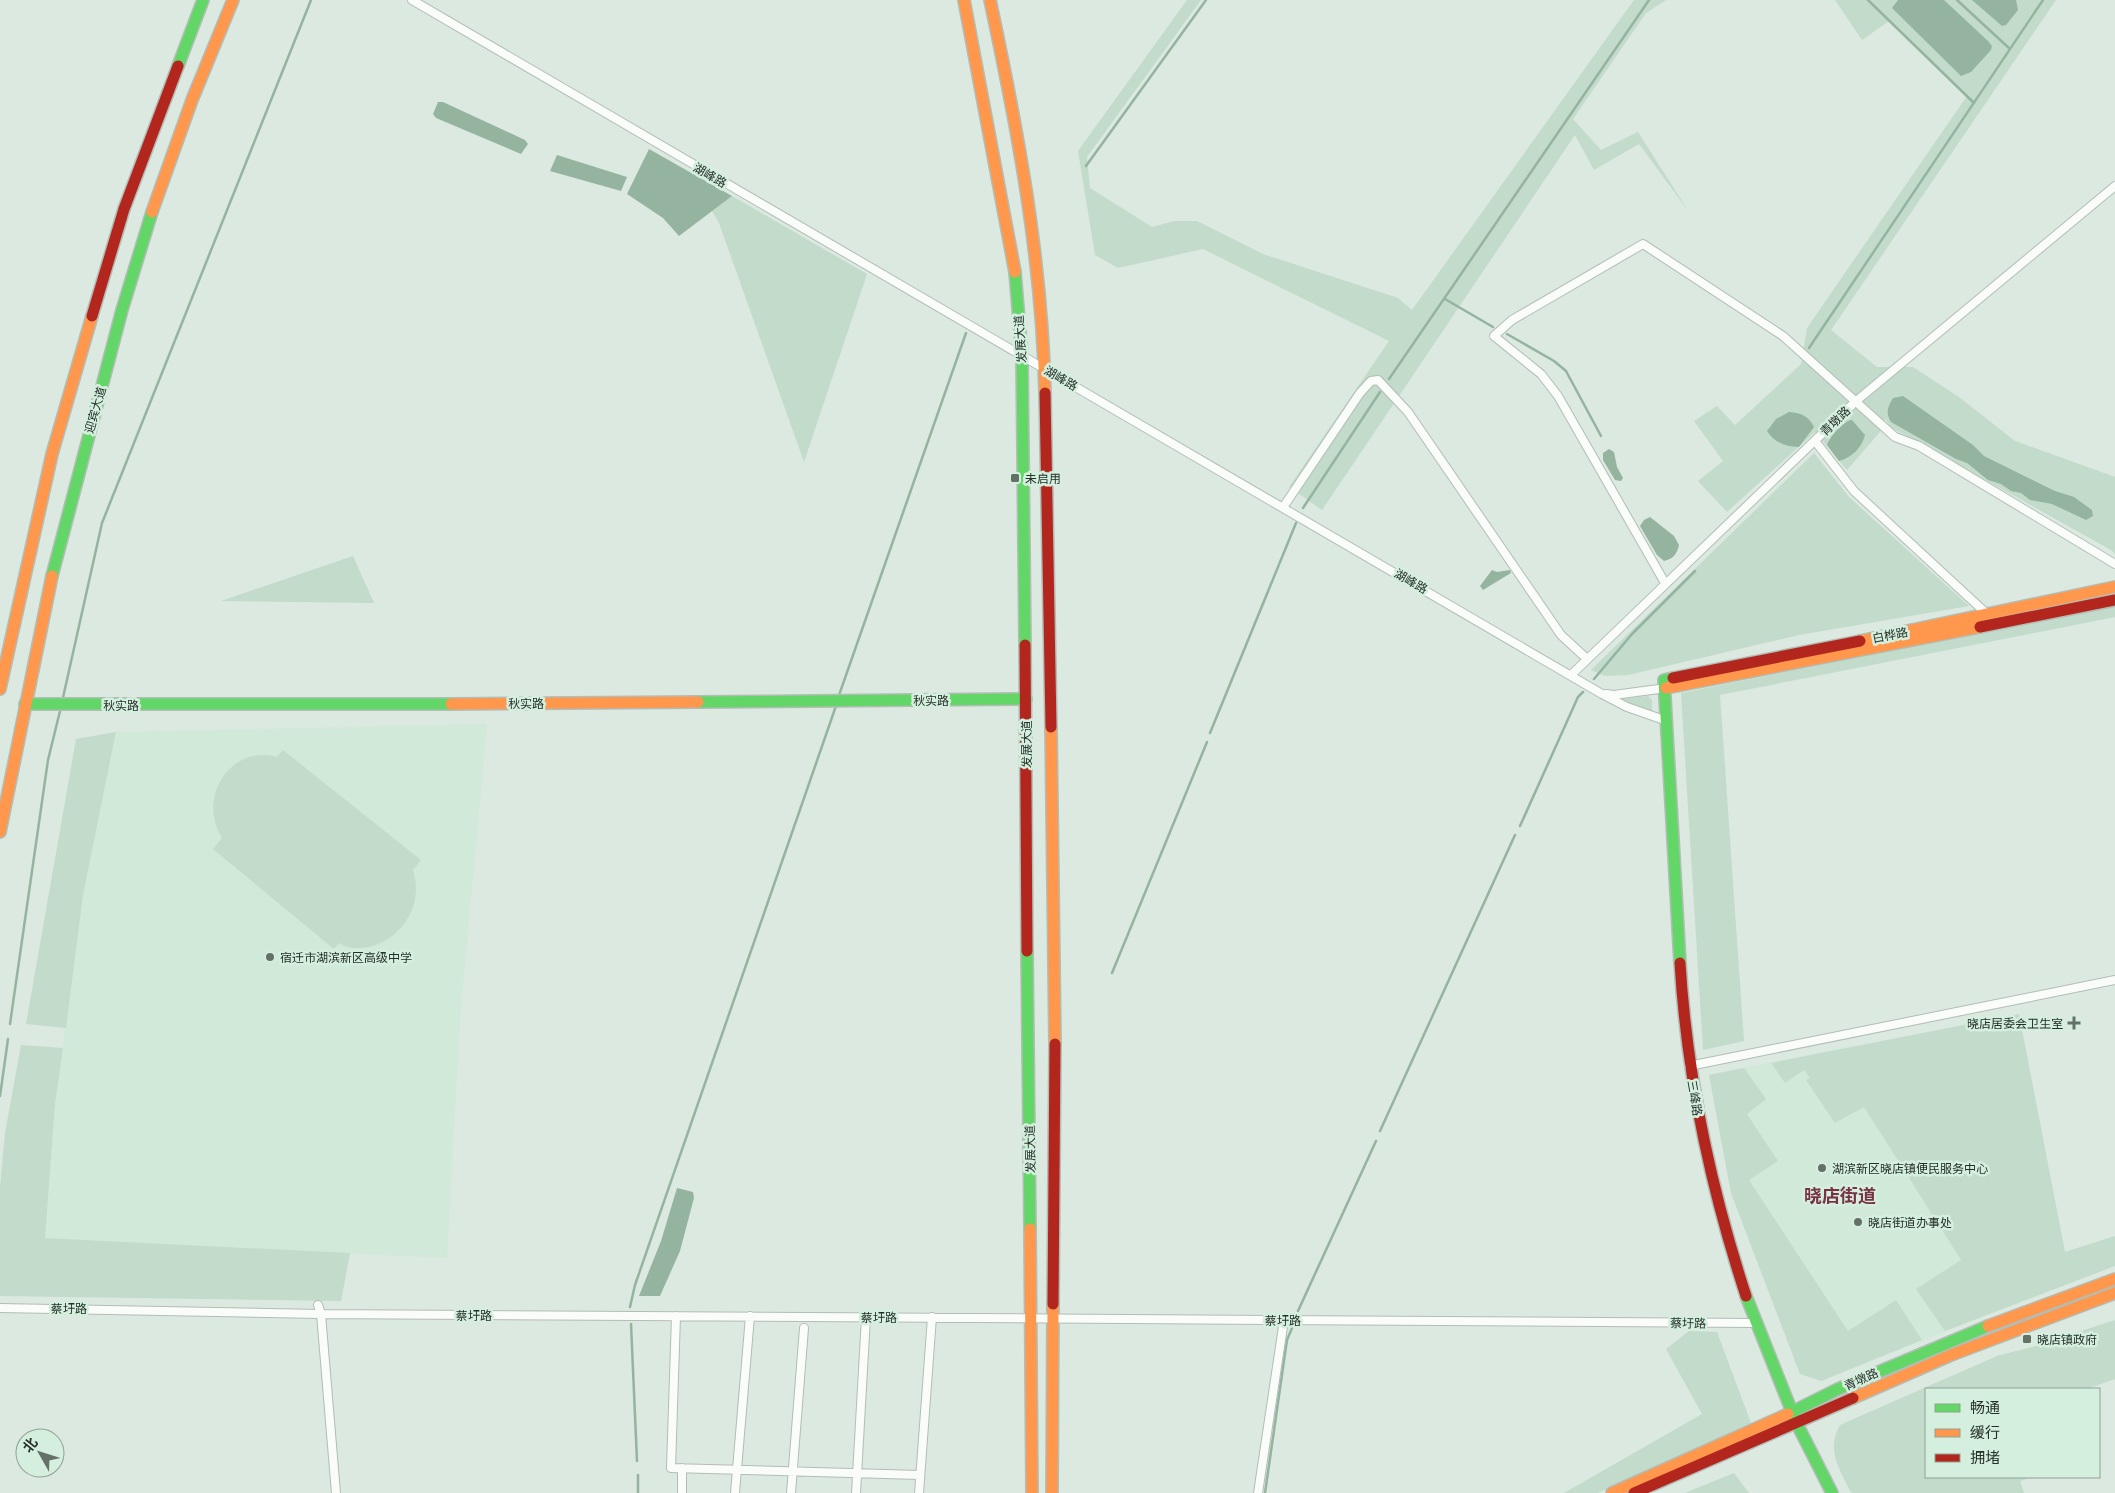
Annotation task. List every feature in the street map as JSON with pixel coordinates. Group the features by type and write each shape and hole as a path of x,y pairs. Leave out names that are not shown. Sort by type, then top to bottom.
{"main road":[{"path":"0,689 52,454 124,209 203,0"},
{"name":"迎宾大道","path":"0,832 58,549 122,310 155,201 192,100 233,0"},
{"name":"发展大道","path":"964,0 988,118 1014,264 1022,356 1032,1493"},
{"name":"发展大道","path":"990,0 1014,114 1037,260 1044,368 1056,964 1055,1318 1052,1493"},
{"name":"白桦路","path":"1665,684 2115,587"},
{"name":"白桦路","path":"1665,684 1893,645 2115,600"},
{"name":"三峰路","path":"1665,684 1682,1006 1696,1106 1723,1226 1757,1323 1794,1417 1832,1493"},
{"name":"秋实路","path":"26,704 1026,699"},
{"name":"青墩路","path":"1634,1493 1794,1417 1914,1356 2054,1300 2115,1279"},
{"name":"青墩路","path":"1612,1493 1794,1417 2115,1293"}],"street":[{"name":"湖峰路","path":"412,0 1022,356 1284,506 1602,694 1627,707 1667,721"},
{"name":"青墩路","path":"1571,675 1586,658 1855,402 2115,186"},
{"path":"1666,583 1558,396 1541,374 1494,336 1512,320 1642,244 1783,336 1895,437 1919,446 2103,554 2115,564"},
{"path":"1284,506 1360,393 1371,381 1378,380 1408,412 1561,635 1586,658"},
{"path":"1815,441 1854,490 1987,614"},
{"path":"1602,694 1614,695 1665,684"},
{"path":"1689,1066 2115,980"},
{"path":"318,1305 321,1314 336,1493"},
{"name":"蔡圩路","path":"0,1308 321,1314 1757,1323"},
{"path":"676,1316 671,1468 920,1475"},
{"path":"735,1493 750,1316"},
{"path":"856,1493 866,1317"},
{"path":"918,1493 932,1317"},
{"path":"1258,1493 1284,1320"},
{"path":"791,1493 804,1328"},
{"path":"682,1468 682,1493"}],"shaded area":[{"path":"1187,0 1201,0 1087,157 1090,188 1152,227 1174,221 1197,221 1263,254 1398,298 1412,310 1634,0 1666,0 1646,13 1573,119 1601,150 1638,132 1689,212 1639,144 1594,170 1575,135 1322,510 1289,487 1389,341 1203,249 1118,268 1095,255 1078,151"},
{"path":"1835,0 2056,0 1831,330 1877,367 1913,367 1959,397 2015,441 2115,477 2115,554 2111,550 1892,428 1885,419 1880,432 1847,470 1815,432 1727,512 1698,481 1723,461 1694,421 1717,406 1735,425 1801,364 1807,328 1967,96 1889,21 1862,40"},
{"path":"1898,0 1944,0 1988,41 1992,46 1991,50 1971,72 1961,76 1892,8"},
{"path":"1972,0 2016,0 2018,10 2006,25 2002,26"},
{"path":"438,102 443,102 525,140 528,144 521,154 436,118 433,114"},
{"path":"649,149 732,196 679,236 663,218 627,194"},
{"path":"557,155 627,177 621,191 550,171"},
{"path":"732,196 867,274 804,462 719,223 712,211"},
{"path":"1903,396 1973,445 1984,456 2055,491 2074,497 2092,510 2093,516 2086,520 2052,504 2030,500 2021,493 2011,491 2001,484 1988,480 1967,463 1956,459 1891,422 1888,412 1890,404 1893,398"},
{"path":"1789,412 1804,416 1810,420 1814,427 1799,447 1780,443 1767,431 1776,419"},
{"path":"1852,420 1865,435 1856,451 1839,461 1827,445 1837,430"},
{"path":"1609,449 1614,452 1617,467 1623,478 1621,481 1615,480 1603,460 1603,453"},
{"path":"1814,453 1849,497 1969,606 1799,635 1628,675 1605,676 1591,670"},
{"path":"1650,517 1674,536 1679,545 1674,556 1670,559 1664,561 1657,555 1640,526 1644,520"},
{"path":"353,556 374,603 221,601"},
{"path":"1492,570 1497,572 1510,570 1511,573 1483,590 1480,586"},
{"path":"2115,606 2115,617 1720,695 1744,1041 1703,1050 1681,693"},
{"path":"1648,696 1652,700 1652,711 1624,703 1620,699"},
{"name":"宿迁市湖滨新区高级中学","path":"487,724 460,1018 447,1258 45,1238 55,1104 83,895 116,732"},
{"path":"116,732 83,895 66,1028 26,1024 76,739"},
{"path":"283,750 421,860 413,870 416,895 408,918 401,928 381,943 357,948 339,943 334,949 213,849 222,838 215,823 213,807 216,791 222,778 232,766 245,759 260,755 277,757"},
{"path":"2019,1014 2065,1252 2115,1236 2115,1266 1945,1331 1916,1289 1961,1260 1864,1107 1835,1123 1806,1080 1810,1078 1804,1070 1785,1083 1771,1063"},
{"path":"21,1045 63,1048 55,1104 45,1238 350,1253 341,1301 0,1296 0,1187 5,1133"},
{"name":"晓店街道办事处","path":"1857,1045 2009,1306 1821,1381 1800,1374 1731,1193 1709,1075"},
{"path":"1744,1068 1766,1099 1747,1114 1778,1161 1749,1180 1848,1331 1896,1300 1922,1340 1821,1381 1800,1374 1731,1193 1709,1075"},
{"path":"677,1188 693,1192 694,1198 680,1251 660,1296 639,1296 661,1241"},
{"path":"2115,1320 2115,1379 2090,1388 1925,1388 1925,1478 2029,1478 2020,1481 2024,1493 1852,1493 1850,1491 1838,1467 1834,1451 1836,1434 1840,1425 1997,1356 2032,1347"},
{"path":"1689,1331 1717,1332 1751,1423 1598,1493 1564,1493 1702,1414 1666,1349"},
{"path":"1734,1473 1749,1493 1685,1493"}],"waterway":[{"path":"62,702 102,523 311,0"},
{"path":"1086,166 1206,0"},
{"path":"1389,379 1649,0"},
{"path":"1868,0 1974,103"},
{"path":"1957,0 2010,49"},
{"path":"1809,348 2043,0"},
{"path":"1445,299 1493,327"},
{"path":"838,698 966,333"},
{"path":"1507,334 1554,361 1566,371 1601,436"},
{"path":"1303,508 1380,392"},
{"path":"1210,733 1296,523"},
{"path":"1594,679 1632,634 1695,571"},
{"path":"1520,826 1578,697 1583,692"},
{"path":"630,1307 635,1285 837,703"},
{"path":"10,1024 48,760 61,707"},
{"path":"1112,973 1207,742"},
{"path":"1380,1131 1515,835"},
{"path":"0,1096 8,1039"},
{"path":"1298,1311 1376,1141"},
{"path":"631,1324 637,1461"},
{"path":"1265,1493 1287,1340 1292,1328"},
{"path":"638,1475 638,1493"}],"traffic: fast":[{"path":"178,66 203,0"},
{"path":"52,576 122,310 152,212"},
{"path":"1015,272 1022,356 1025,645"},
{"path":"1673,678 1664,680 1680,963"},
{"path":"698,702 1026,699"},
{"path":"25,704 451,704"},
{"path":"1027,951 1030,1229"},
{"path":"1746,1296 1796,1422 1832,1493"},
{"path":"1788,1414 1838,1389 1988,1326"}],"traffic: slow":[{"path":"152,212 192,100 233,0"},
{"path":"964,0 1015,272"},
{"path":"990,0 1019,147 1034,244 1043,343 1045,393"},
{"path":"0,689 52,454 92,316"},
{"path":"0,832 52,576"},
{"path":"1860,641 2115,587"},
{"path":"1666,688 1980,627"},
{"path":"451,704 698,702"},
{"path":"1051,727 1055,1044"},
{"path":"1030,1229 1032,1493"},
{"path":"1988,1326 2115,1279"},
{"path":"1853,1398 1951,1355 2115,1293"},
{"path":"1052,1493 1053,1304"},
{"path":"1612,1493 1788,1414"}],"traffic: jam":[{"path":"92,316 124,209 178,66"},
{"path":"1045,393 1051,727"},
{"path":"1980,627 2115,600"},
{"path":"1673,678 1860,641"},
{"path":"1025,645 1027,951"},
{"path":"1680,963 1688,1048 1702,1132 1721,1214 1746,1296"},
{"path":"1053,1304 1055,1044"},
{"path":"1634,1493 1853,1398"}],"place":[{"name":"未启用","path":"1015,478"},
{"name":"宿迁市湖滨新区高级中学","path":"270,957"},
{"name":"晓店居委会卫生室","path":"2074,1023"},
{"name":"湖滨新区晓店镇便民服务中心","path":"1822,1168"},
{"name":"晓店街道办事处","path":"1858,1222"},
{"name":"晓店镇政府","path":"2027,1339"}],"district":[{"name":"晓店街道","path":"1840,1196"}]}
